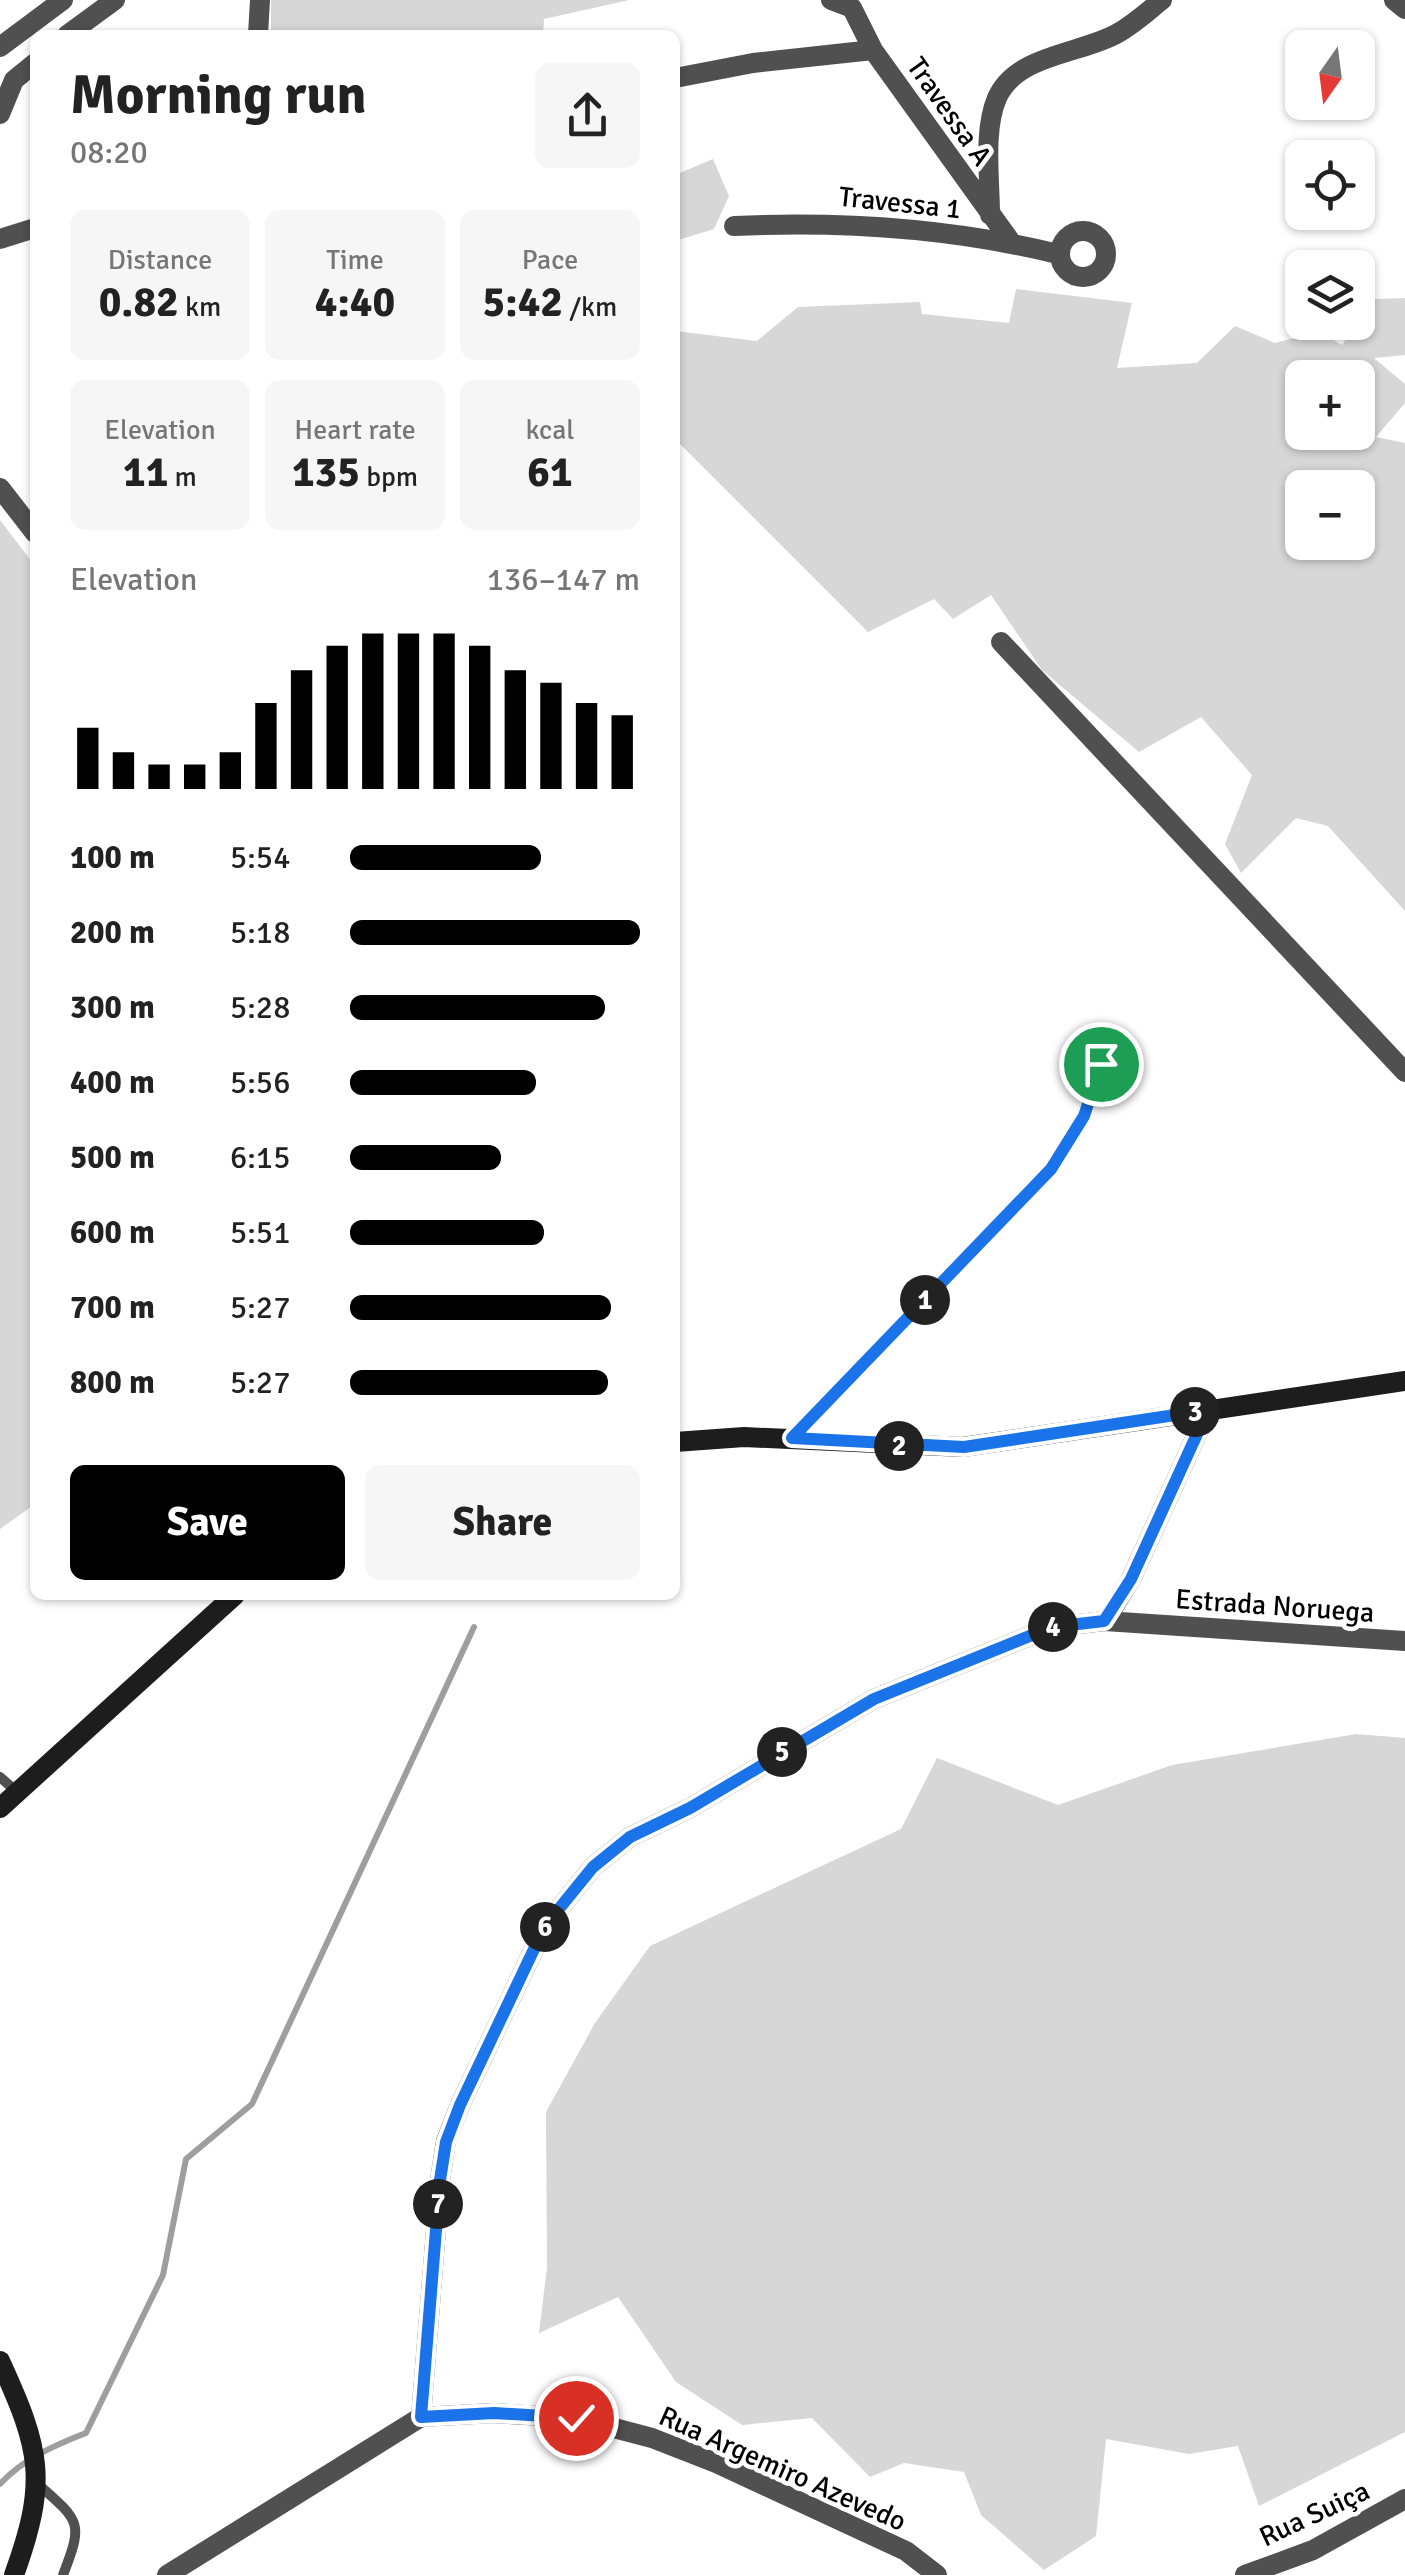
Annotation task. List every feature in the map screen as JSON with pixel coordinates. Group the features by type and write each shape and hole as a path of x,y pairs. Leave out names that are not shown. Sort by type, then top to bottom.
{"main road":[{"path":"680,1442 792,1438 964,1447 1405,1381"},
{"path":"0,1808 229,1600"},
{"path":"0,2361 32,2437 38,2474 31,2528 14,2575"}],"street":[{"path":"0,47 63,0"},
{"path":"74,30 115,0"},
{"path":"258,30 260,0"},
{"name":"Travessa A","path":"830,0 853,4 873,50 1010,242"},
{"path":"990,215 991,129 996,99 1010,78 1076,47 1117,34 1162,0"},
{"path":"1394,0 1405,9"},
{"path":"680,77 753,63 873,50"},
{"path":"0,114 14,80 30,66"},
{"name":"Travessa 1","path":"734,226 870,223 1010,242 1058,254"},
{"path":"0,239 30,230"},
{"path":"0,488 30,526"},
{"path":"1001,642 1405,1072"},
{"path":"1104,1621 1131,1579 1208,1410"},
{"name":"Estrada Noruega","path":"421,2417 446,2142 545,1926 593,1867 630,1837 690,1808 874,1699 1052,1627 1104,1621 1405,1642"},
{"name":"Rua Argemiro Azevedo","path":"167,2575 421,2417 494,2413 576,2418 652,2438 716,2463 906,2551 937,2575"},
{"name":"Rua Suiça","path":"1245,2575 1313,2550 1405,2499"}],"lane":[{"path":"792,1438 1051,1169 1084,1116 1101,1064"},
{"path":"0,1776 17,1792"},
{"path":"38,2474 76,2523 78,2536 63,2575"}],"shaded area":[{"path":"271,0 629,0 544,19 543,30 271,30"},
{"path":"713,159 729,196 714,229 680,239 680,173"},
{"path":"1016,289 1132,303 1117,368 1197,363 1235,326 1275,343 1333,340 1342,345 1346,340 1375,340 1375,299 1405,298 1405,355 1374,358 1405,384 1405,403 1376,437 1405,443 1405,911 1328,826 1296,818 1241,873 1225,844 1252,775 1201,717 1139,752 1042,670 991,595 953,619 934,599 868,632 680,444 680,332 757,341 798,307 920,302 922,314 1009,323"},
{"path":"0,520 30,559 30,1508 0,1529"},
{"path":"1356,1734 1405,1738 1405,2432 1259,2506 1238,2446 1189,2454 1106,2439 1096,2536 1044,2570 981,2515 964,2472 904,2463 870,2477 812,2418 742,2425 676,2382 618,2297 539,2333 547,2267 546,2112 595,2023 650,1946 901,1829 937,1758 1058,1805 1172,1765"}],"waterway":[{"path":"0,2484 29,2460 86,2433 163,2275 186,2159 252,2104 474,1627"}],"route":[{"path":"576,2418 494,2413 421,2417 446,2142 545,1926 593,1867 630,1837 690,1808 874,1699 1052,1627 1104,1621 1131,1579 1208,1410 964,1447 792,1438 1051,1169 1084,1116 1101,1064"}]}
